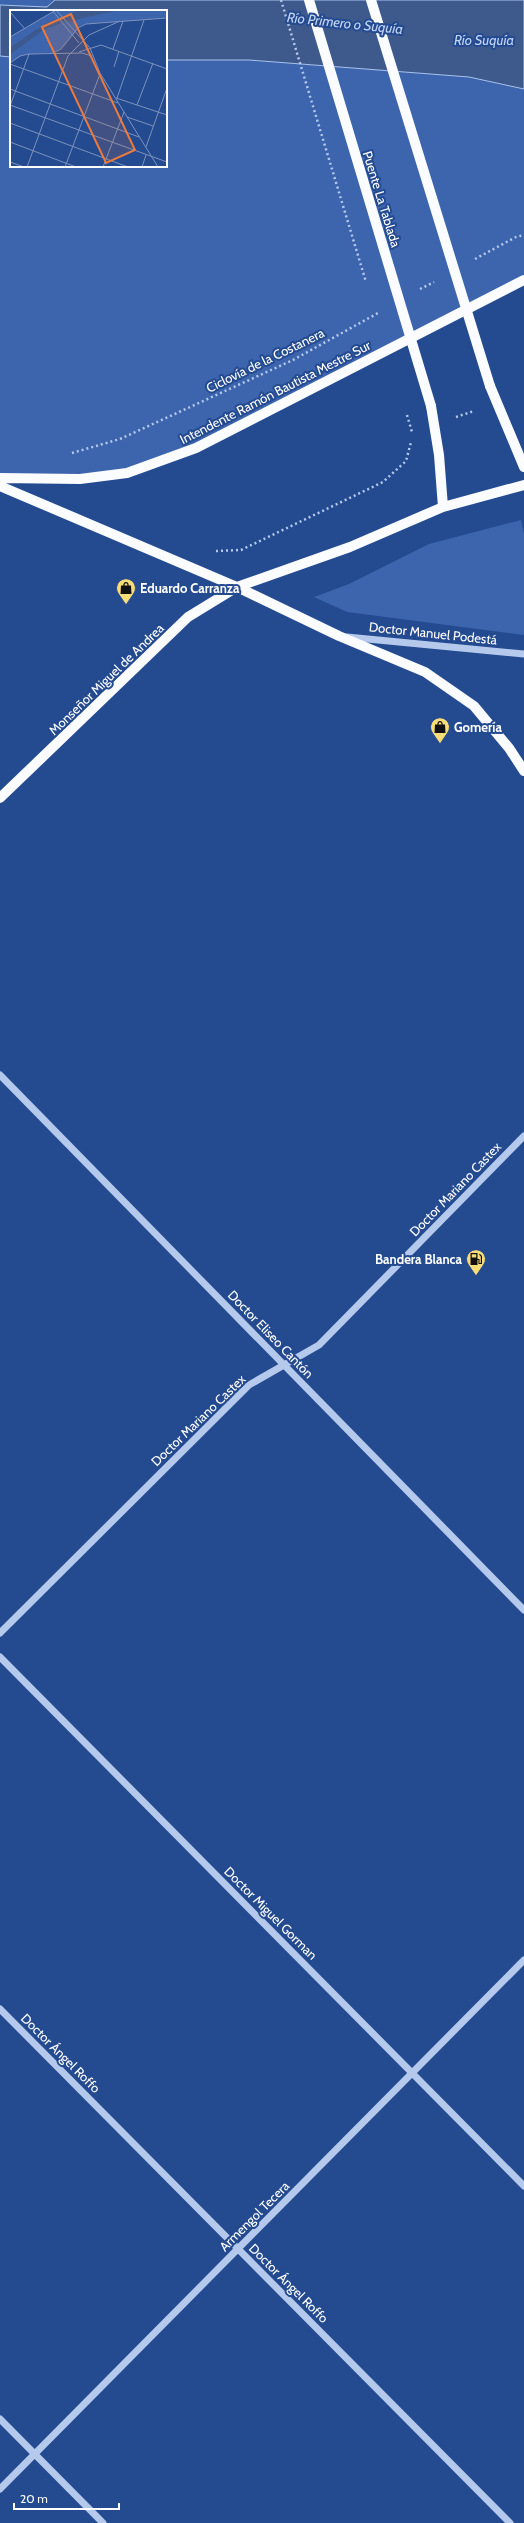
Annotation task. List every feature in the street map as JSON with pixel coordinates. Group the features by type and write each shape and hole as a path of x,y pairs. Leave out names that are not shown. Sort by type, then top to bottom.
{"main road":[{"name":"Puente La Tablada","path":"309,0 431,406 439,455 443,507"},
{"path":"371,0 490,386 524,467"},
{"name":"Intendente Ramón Bautista Mestre Sur","path":"0,478 76,480 127,473 196,448 524,280"},
{"path":"237,587 350,546 443,507 524,485"},
{"path":"0,486 237,587 339,636 425,672 474,706 509,748 524,771"},
{"name":"Monseñor Miguel de Andrea","path":"0,798 188,617 237,587"}],"street":[{"name":"Doctor Manuel Podestá","path":"339,636 524,654"},
{"name":"Doctor Eliseo Cantón","path":"0,1076 524,1610"},
{"name":"Doctor Mariano Castex","path":"0,1633 249,1385 319,1345 524,1136"},
{"name":"Doctor Miguel Gorman","path":"0,1657 524,2186"},
{"name":"Armengol Tecera","path":"0,2489 524,1960"},
{"name":"Doctor Ángel Roffo","path":"0,2009 510,2523"},
{"path":"0,2419 103,2523"}],"path":[{"path":"281,0 368,288"},
{"path":"474,260 524,234"},
{"path":"418,291 439,279"},
{"path":"375,310 378,318"},
{"name":"Ciclovía de la Costanera","path":"66,454 120,439 293,360 383,310"},
{"path":"412,432 498,404"},
{"path":"215,551 241,550 383,482 406,461 411,448 412,432 405,409"}],"shaded area":[{"path":"0,0 55,0 47,7 0,5"},
{"path":"0,56 10,57 10,167 167,167 167,60 249,60 469,77 524,89 524,280 196,448 127,473 0,478"},
{"path":"521,520 524,534 524,635 347,612 314,597 349,584 429,544"}],"water":[{"name":"Río Suquía","path":"55,0 524,0 524,89 469,77 249,60 167,60 167,10 10,10 10,57 0,56 0,5 47,7"}],"place":[{"name":"Eduardo Carranza","path":"126,605"},
{"name":"Gomería","path":"440,744"},
{"name":"Bandera Blanca","path":"476,1276"}],"water label":[{"name":"Río Primero o Suquía","path":"345,23"}]}
